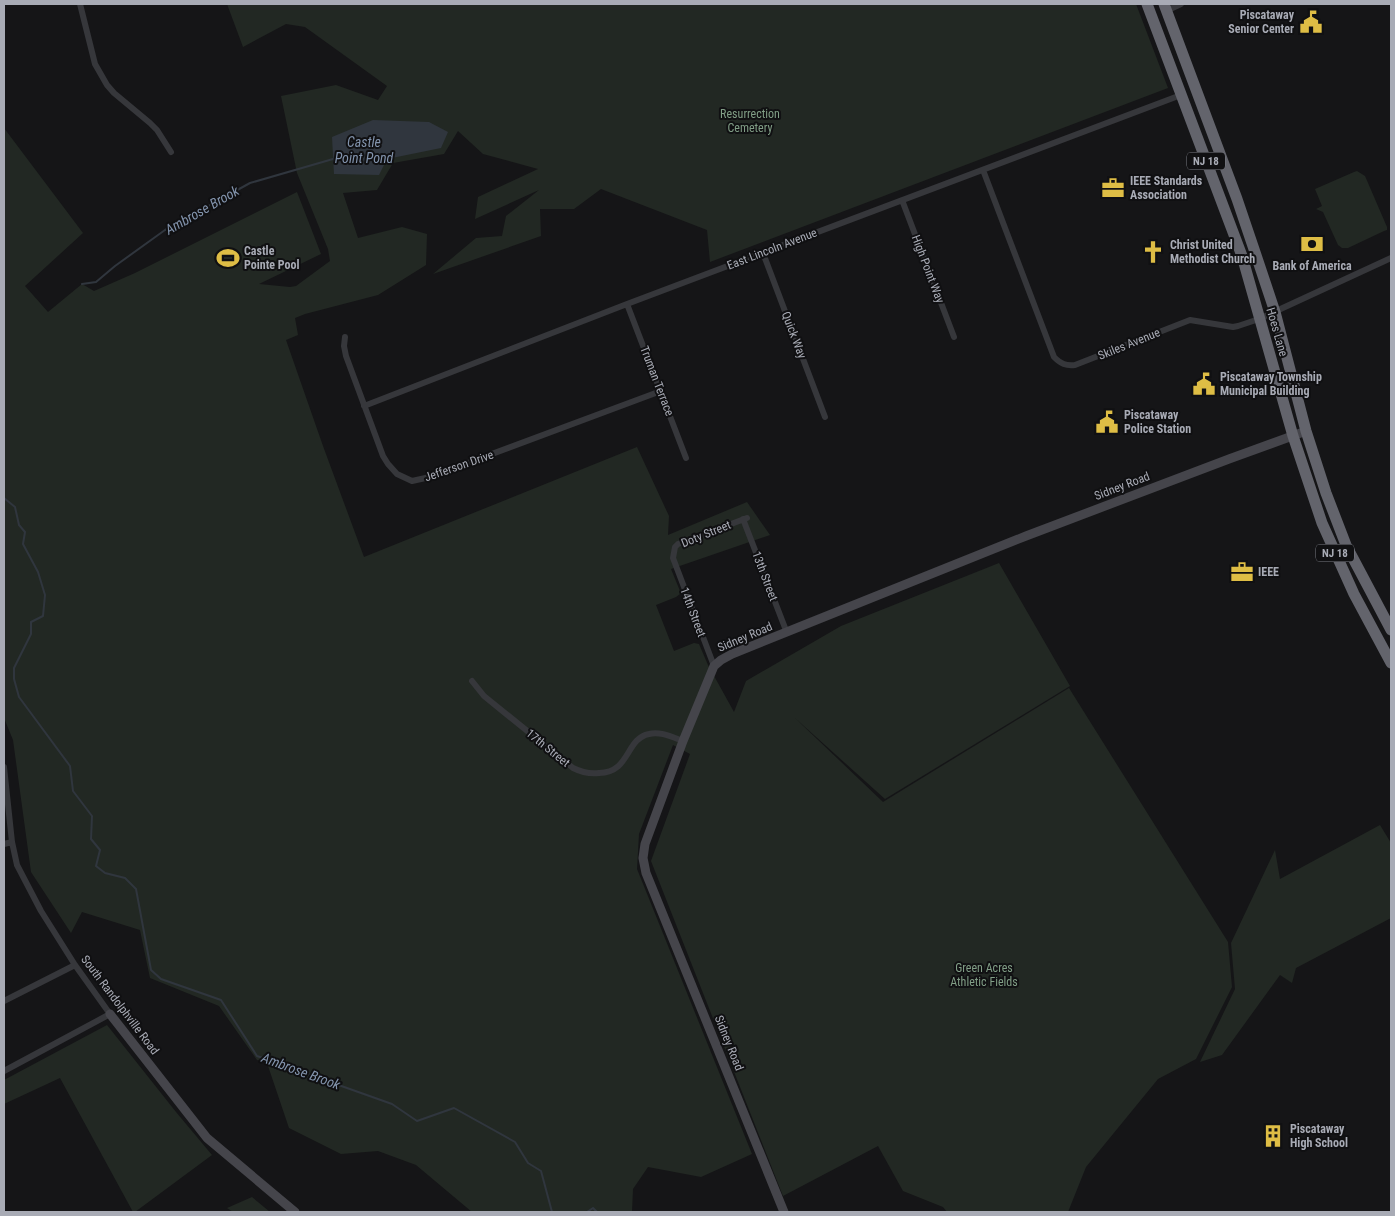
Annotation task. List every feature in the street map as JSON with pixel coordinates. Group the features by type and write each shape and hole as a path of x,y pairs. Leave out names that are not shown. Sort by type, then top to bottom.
{"highway":[{"name":"Hoes Lane","path":"1147,4 1242,256 1259,320 1312,496 1329,540 1354,594 1391,663"},
{"name":"Hoes Lane","path":"1165,7 1237,199 1275,312 1306,431 1326,493 1346,545 1391,630"}],"street":[{"path":"80,4 95,64 107,86 150,122 171,152"},
{"path":"1165,7 1181,4"},
{"name":"East Lincoln Avenue","path":"364,406 626,304 1181,95"},
{"name":"Skiles Avenue","path":"983,170 1054,356 1067,366 1075,366 1190,320 1233,327 1259,320 1391,258"},
{"name":"High Point Way","path":"902,200 954,337"},
{"name":"Quick Way","path":"764,252 825,417"},
{"name":"Truman Terrace","path":"626,304 686,458"},
{"name":"Jefferson Drive","path":"345,337 346,356 383,456 397,474 412,480 430,477 661,391"},
{"name":"Sidney Road","path":"784,1212 646,872 643,858 645,844 683,740 714,666 732,654 1026,536 1306,431"},
{"name":"13th Street","path":"745,518 787,633"},
{"name":"Doty Street","path":"673,558 678,544 745,518"},
{"name":"14th Street","path":"673,558 714,666"},
{"name":"17th Street","path":"472,681 484,696 579,771 598,774 612,771 621,764 636,742 647,734 664,734 683,740"},
{"name":"South Randolphville Road","path":"4,767 12,842 17,865 41,911 75,965 110,1014 207,1138 295,1212"},
{"path":"4,844 12,842"},
{"path":"4,1001 75,965"},
{"path":"4,1070 110,1014"}],"green space":[{"path":"227,4 1136,4 1168,88 710,262 707,230 601,189 574,209 540,209 541,236 433,274 476,238 502,236 506,216 539,190 475,219 478,197 538,169 483,154 458,131 444,154 393,163 377,190 343,193 358,238 402,227 427,234 426,265 378,295 295,318 298,335 286,340 364,557 637,447 669,516 668,535 747,502 770,535 671,569 680,594 656,605 674,651 694,643 699,644 708,665 734,712 746,681 841,626 999,563 1070,686 885,799 795,718 883,802 1069,688 1228,942 1232,987 1196,1059 1158,1079 1086,1167 1068,1212 947,1212 943,1207 903,1191 878,1146 783,1196 651,861 690,754 673,745 639,834 637,869 752,1154 701,1177 648,1167 633,1189 632,1212 472,1212 416,1165 378,1151 341,1154 289,1128 267,1063 257,1060 219,1006 150,978 140,930 82,912 71,933 31,872 13,740 4,718 4,128 83,233 25,286 48,312 82,284 94,291 135,273 297,192 321,254 259,284 296,286 330,261 328,249 297,173 281,96 336,85 378,100 387,86 305,27 286,24 243,47"},
{"path":"1357,171 1365,176 1387,230 1348,248 1342,248 1338,245 1323,212 1316,209 1322,206 1315,189"},
{"path":"1380,825 1391,843 1391,918 1296,968 1292,983 1280,975 1222,1055 1200,1062 1235,989 1231,943 1275,850 1280,879"},
{"path":"107,1025 212,1155 135,1212 133,1212 60,1078 4,1104 4,1080"},
{"path":"252,1197 270,1212 233,1212 227,1208"}],"water":[{"name":"Castle Point Pond","path":"373,120 429,122 448,132 441,148 387,159 379,175 334,174 332,137"}],"waterway":[{"name":"Ambrose Brook","path":"82,284 96,282 165,230 250,183 333,159"},
{"name":"Ambrose Brook","path":"4,498 15,507 19,525 25,532 23,544 38,572 45,595 43,616 31,622 31,634 14,668 14,679 19,697 70,766 73,791 92,816 91,839 100,850 96,866 105,873 125,878 136,889 151,970 161,979 221,1000 257,1056 392,1104 417,1121 454,1108 515,1142 528,1163 541,1171 552,1212"},
{"name":"Ambrose Brook","path":"587,1212 593,1208 597,1212"}],"place":[{"name":"Piscataway Senior Center","path":"1311,22"},
{"name":"IEEE Standards Association","path":"1113,188"},
{"name":"Bank of America","path":"1312,244"},
{"name":"Christ United Methodist Church","path":"1153,252"},
{"name":"Castle Pointe Pool","path":"228,258"},
{"name":"Piscataway Township Municipal Building","path":"1204,384"},
{"name":"Piscataway Police Station","path":"1107,422"},
{"name":"IEEE","path":"1242,572"},
{"name":"Piscataway High School","path":"1273,1136"}],"park label":[{"name":"Resurrection Cemetery","path":"750,121"},
{"name":"Green Acres Athletic Fields","path":"984,975"}]}
